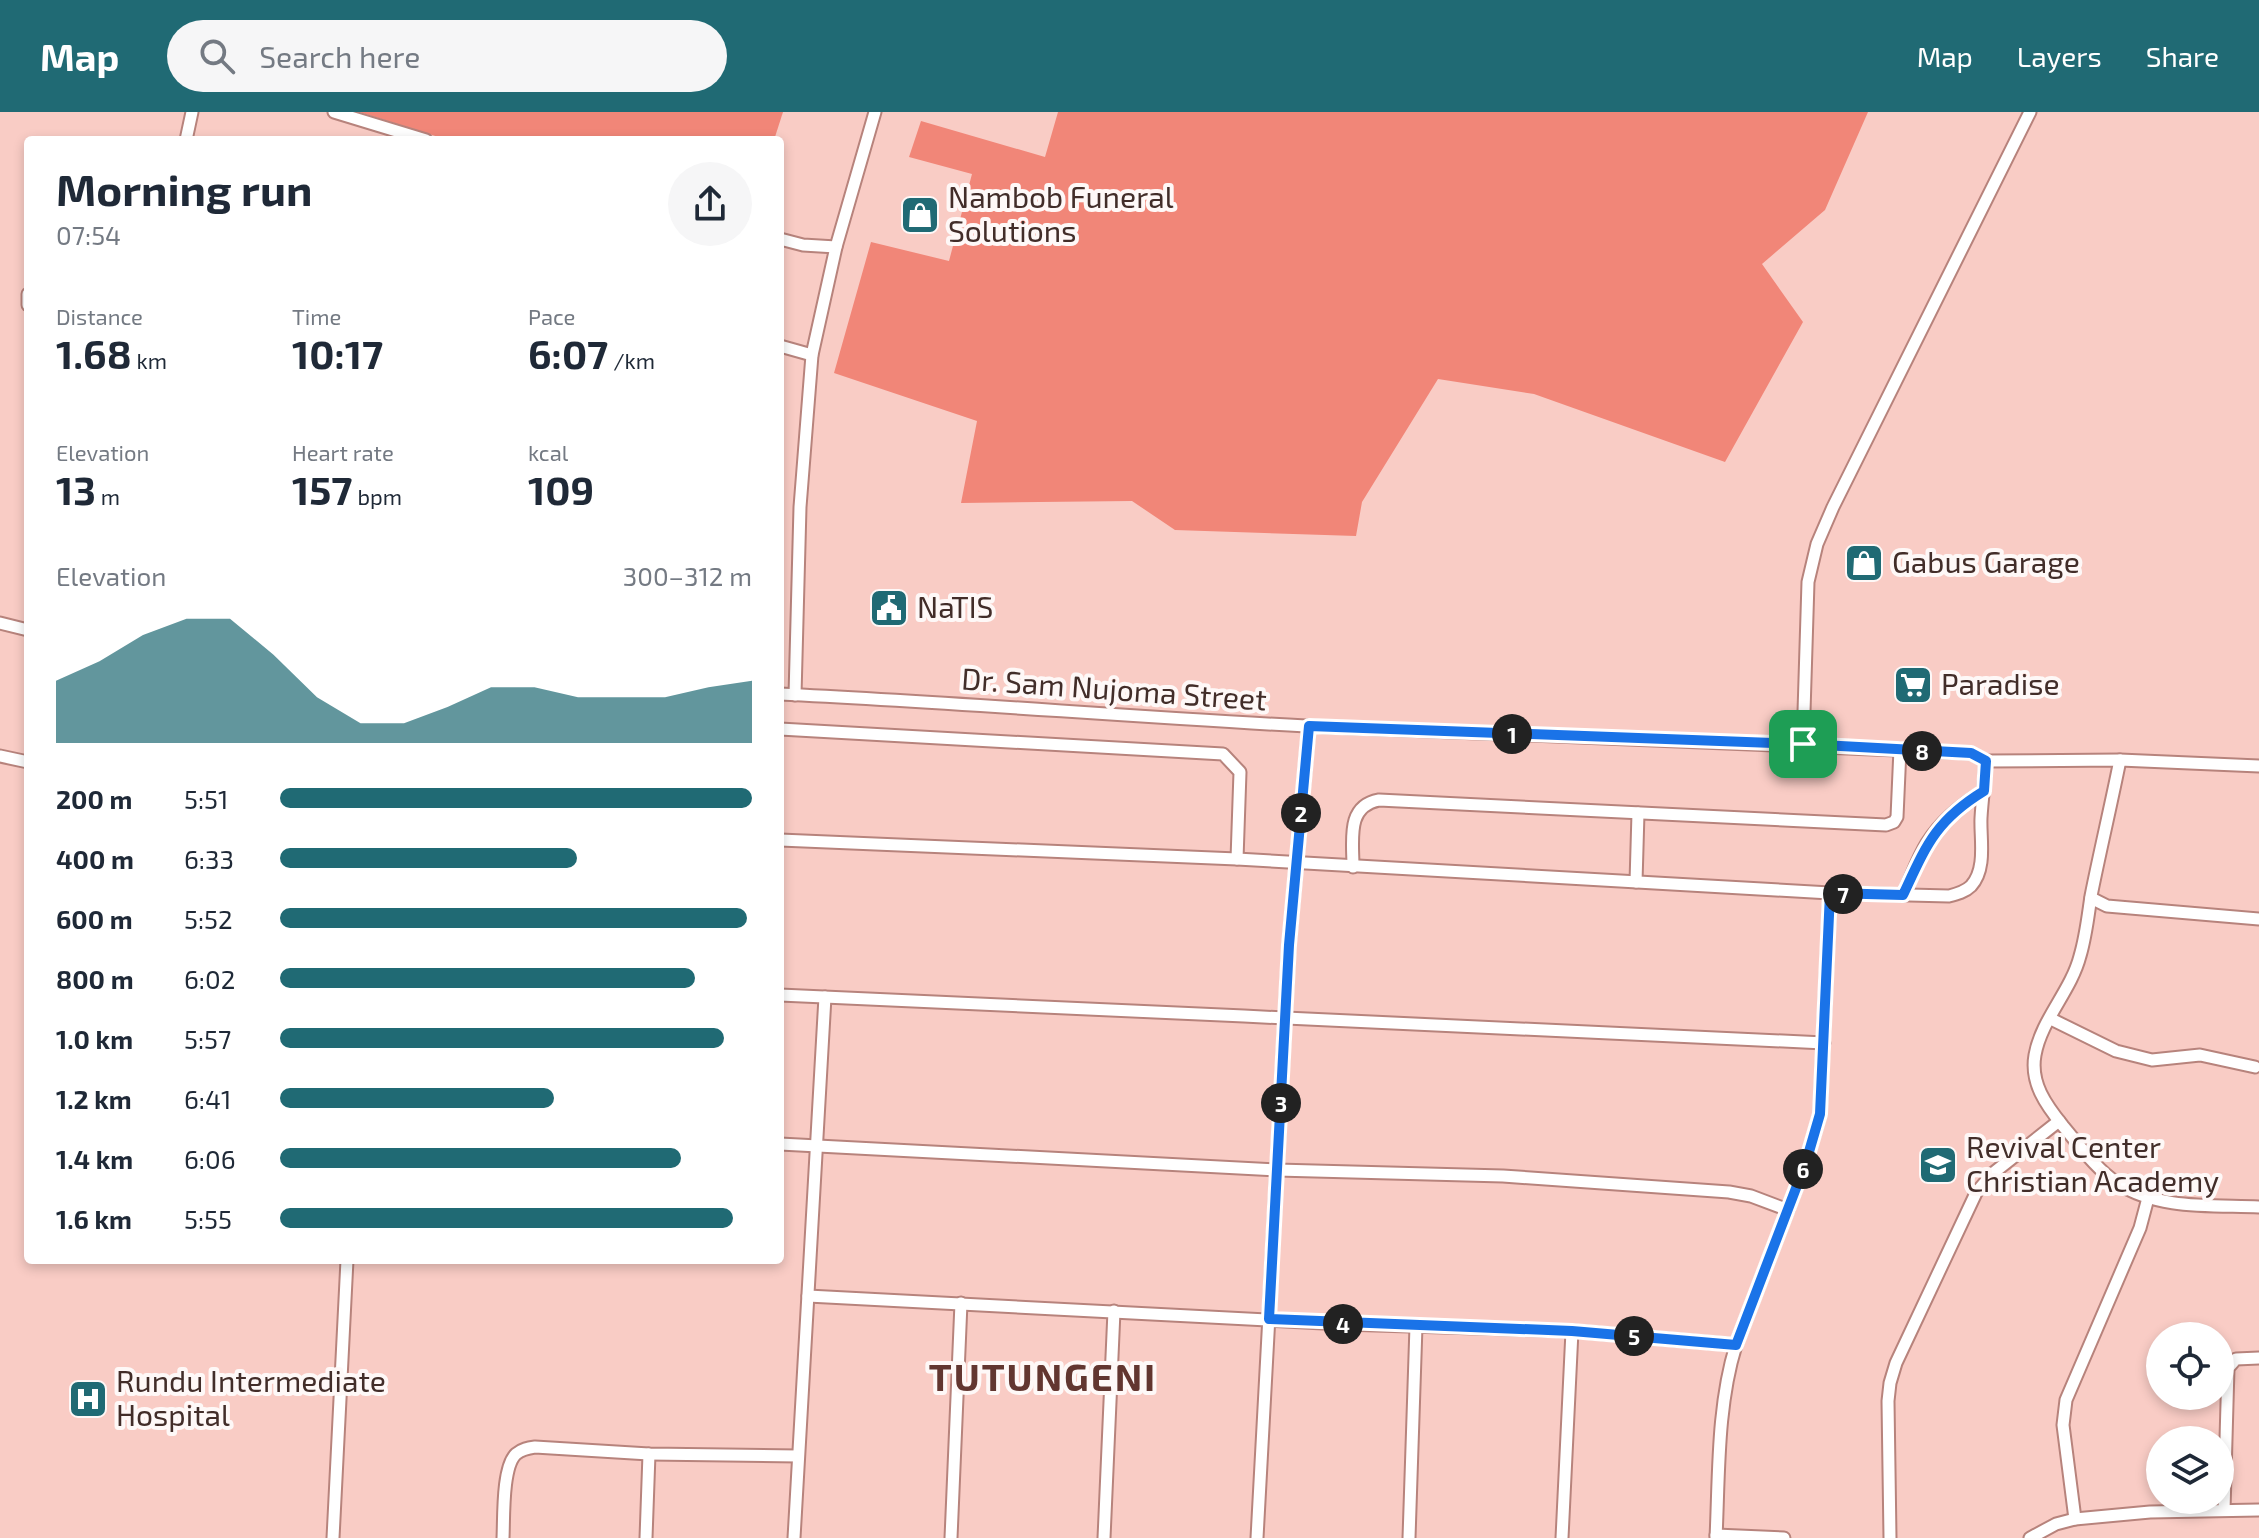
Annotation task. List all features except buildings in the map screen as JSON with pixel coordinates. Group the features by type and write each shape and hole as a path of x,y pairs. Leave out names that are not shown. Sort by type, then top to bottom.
{"street":[{"path":"187,136 192,112"},
{"path":"334,112 413,136"},
{"path":"795,695 800,507 812,355 836,247 875,112"},
{"path":"1803,744 1808,582 1817,544 2030,112"},
{"path":"784,240 836,247"},
{"path":"784,347 812,355"},
{"path":"0,623 24,629"},
{"name":"Dr. Sam Nujoma Street","path":"784,694 1309,726 1900,749 1971,753 1986,761 2120,760 2259,766"},
{"path":"1257,1538 1285,1019 1309,726"},
{"path":"784,729 1223,754 1240,772 1237,859"},
{"path":"1353,867 1357,812 1368,802 1379,800 1886,825 1897,817 1900,749"},
{"path":"0,756 24,761"},
{"path":"2120,760 2079,962 2040,1038 2034,1065 2035,1082 2059,1121 2101,1170 2116,1182 2148,1198 2259,1207"},
{"path":"784,840 1237,859 1830,893 1949,896 1961,893 1977,877 1986,761"},
{"path":"1903,895 1926,844 1935,832 1967,801 1984,791"},
{"path":"1636,882 1638,813"},
{"path":"1784,1538 1716,1536 1723,1401 1736,1345 1818,1124 1822,1094 1830,893"},
{"path":"2091,898 2107,906 2259,919"},
{"path":"784,995 1824,1043"},
{"path":"794,1538 825,997"},
{"path":"2051,1019 2116,1051 2152,1060 2200,1055 2255,1067"},
{"path":"1890,1538 1888,1401 1896,1363 1976,1193 1992,1174 2059,1121"},
{"path":"784,1144 1277,1170 1503,1176 1714,1191 1751,1196 1788,1210"},
{"path":"2075,1519 2063,1425 2066,1400 2140,1228 2148,1198"},
{"path":"333,1538 347,1264"},
{"path":"808,1296 1572,1331 1736,1345"},
{"path":"951,1538 961,1303"},
{"path":"1104,1538 1114,1311"},
{"path":"1409,1538 1416,1326"},
{"path":"1562,1538 1572,1331"},
{"path":"2225,1426 2226,1374 2231,1363 2236,1359 2259,1358"},
{"path":"503,1538 507,1473 516,1454 525,1449 798,1456"},
{"path":"646,1538 649,1454"},
{"path":"2234,1510 2259,1510"},
{"path":"2030,1538 2056,1524 2075,1519 2146,1512"}],"shaded area":[{"path":"359,112 783,112 775,136 435,136"},
{"path":"1058,112 1868,112 1825,210 1762,264 1803,322 1725,462 1534,394 1438,379 1362,502 1356,536 1175,530 1132,501 961,503 977,421 834,373 871,242 949,261 972,174 909,157 921,121 1045,157"}],"place":[{"name":"Nambob Funeral Solutions","path":"920,215"},
{"name":"Gabus Garage","path":"1864,563"},
{"name":"NaTIS","path":"889,608"},
{"name":"Paradise","path":"1913,685"},
{"name":"Revival Center Christian Academy","path":"1938,1165"},
{"name":"Rundu Intermediate Hospital","path":"88,1399"}],"district":[{"name":"TUTUNGENI","path":"1043,1378"}],"route":[{"path":"1309,726 1803,744 1971,753 1986,761 1984,791 1967,801 1935,832 1926,844 1903,895 1830,893 1820,1114 1806,1162 1736,1345 1572,1331 1269,1319 1289,945 1309,726"}]}
